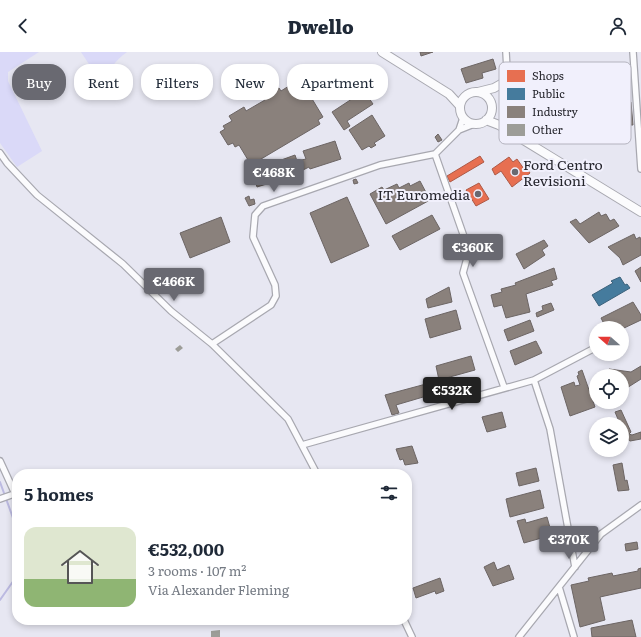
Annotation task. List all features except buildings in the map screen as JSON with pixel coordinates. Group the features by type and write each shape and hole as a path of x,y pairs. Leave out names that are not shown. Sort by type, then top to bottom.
{"main road":[{"path":"382,52 449,94 460,106 463,118 474,124 486,120 491,113"},
{"path":"449,94 466,95 494,88 499,85"},
{"path":"499,88 492,96 491,104 491,113 499,125"},
{"path":"478,92 488,98 491,104"},
{"path":"460,106 466,95"},
{"path":"486,120 499,125"},
{"path":"530,144 641,212"}],"street":[{"path":"506,52 507,62"},
{"path":"633,52 641,169"},
{"path":"459,130 463,118"},
{"path":"212,344 271,305 276,296 275,285 253,237 255,215 263,206 380,165 435,154 459,130 474,124"},
{"path":"0,152 7,163 37,195 123,264 172,311 212,344 288,420 314,469"},
{"path":"435,154 469,251 463,273 504,387"},
{"path":"302,445 504,387 534,380 589,351"},
{"path":"534,380 550,429 574,567"},
{"path":"0,460 12,491"},
{"path":"1,498 12,496"},
{"path":"519,637 601,534 641,505"},
{"path":"560,587 574,637"},
{"path":"406,625 412,637"}],"shaded area":[{"path":"0,52 39,52 20,64 12,64 12,69 8,72 8,81 12,89 12,100 17,100 42,151 17,167 0,143"},
{"path":"81,52 127,52 114,64 89,64"}],"waterway":[{"path":"0,482 12,515"},
{"path":"0,600 12,583"}],"place":[{"name":"Ford Centro Revisioni","path":"515,172"},
{"name":"IT Euromedia","path":"478,194"}]}
